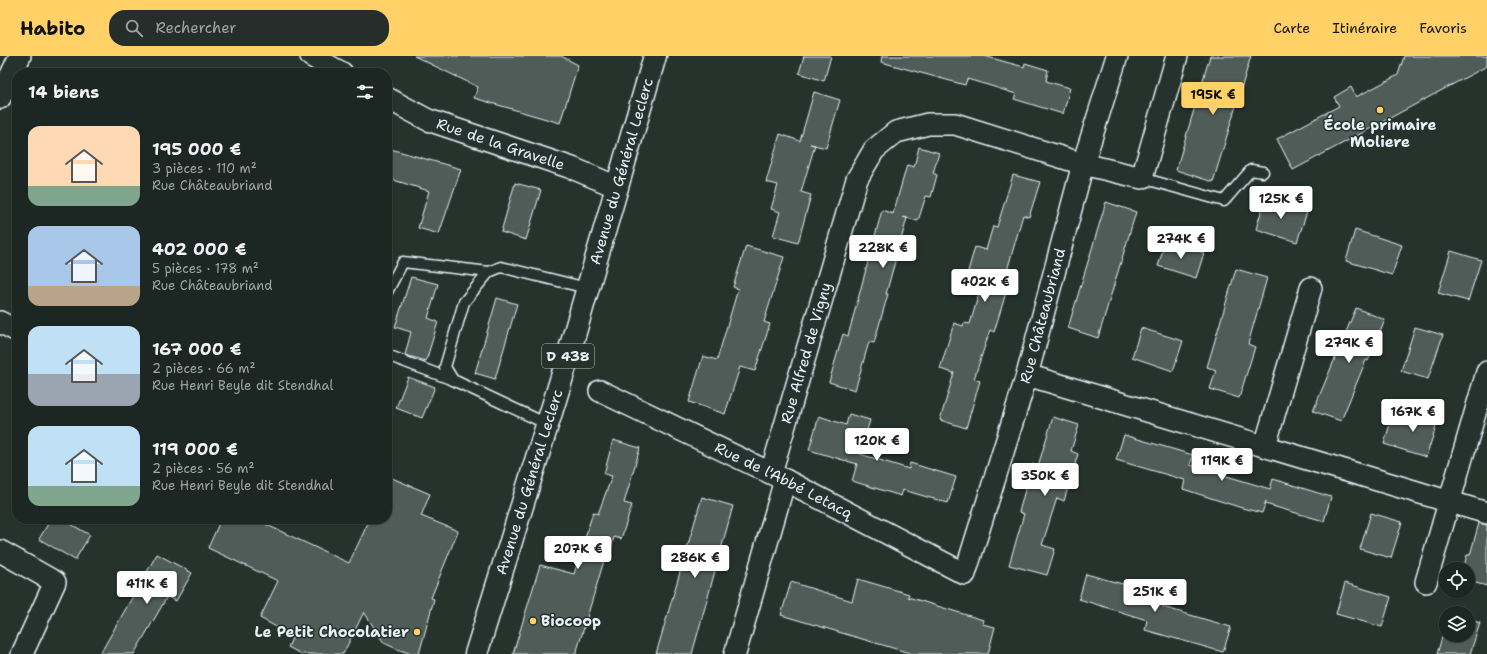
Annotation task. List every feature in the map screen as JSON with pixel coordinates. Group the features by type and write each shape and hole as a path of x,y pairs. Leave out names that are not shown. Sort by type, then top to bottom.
{"main road":[{"name":"Avenue du Général Leclerc","path":"476,654 547,424 655,56"}],"street":[{"path":"14,68 20,56"},
{"path":"311,56 333,68"},
{"name":"Rue Châteaubriand","path":"965,574 1027,375 1083,164 1117,56"},
{"path":"1142,178 1177,56"},
{"path":"0,98 12,73"},
{"name":"Rue de la Gravelle","path":"392,101 428,120 572,168 617,187"},
{"name":"Rue Alfred de Vigny","path":"735,654 778,476 857,179 874,150 896,132 928,124 955,124 1083,164 1142,178"},
{"path":"1266,446 1311,288"},
{"path":"0,322 12,328"},
{"path":"1426,582 1487,372"},
{"path":"1027,375 1487,513"},
{"name":"Rue de l'Abbé Letacq","path":"600,391 778,476 965,574"},
{"path":"0,551 55,582 22,654"}],"lane":[{"path":"1142,178 1224,201 1251,170 1263,172"},
{"path":"392,283 403,262 489,272"},
{"path":"453,380 445,368 464,302 489,272 501,267 587,288"},
{"path":"392,357 453,380 547,424"}],"building":[{"path":"414,56 561,56 578,65 560,123 474,98 478,87"},
{"path":"804,56 831,56 824,81 799,73"},
{"path":"882,56 984,56 1024,67 1025,63 1048,70 1046,81 1070,88 1063,114 1014,99 1016,94 967,79 965,85 881,62"},
{"path":"1210,56 1251,56 1213,182 1176,170"},
{"path":"1404,56 1487,56 1487,66 1293,170 1277,139 1339,106 1334,97 1351,87 1356,97 1398,75"},
{"path":"814,92 840,100 826,148 815,145 801,192 811,195 798,243 773,236 780,212 771,209 778,185 766,182 780,134 800,141"},
{"path":"919,147 939,153 933,173 937,175 931,197 926,196 918,221 907,218 874,343 869,342 855,390 829,382 843,334 848,336 882,210 893,214 907,165 914,167"},
{"path":"392,149 461,169 439,234 418,228 429,191 392,180"},
{"path":"1013,175 1040,182 1029,217 1023,215 1004,281 1009,283 994,332 990,330 974,379 980,381 966,428 940,420 954,373 940,369 954,323 963,326 964,323 970,324 984,276 968,271 975,247 986,250 993,226 997,227"},
{"path":"515,183 541,190 526,240 501,232"},
{"path":"1265,199 1307,212 1297,242 1256,229"},
{"path":"1106,202 1136,212 1098,338 1068,328"},
{"path":"1355,230 1402,245 1392,275 1346,261"},
{"path":"1166,241 1204,253 1196,278 1158,266"},
{"path":"746,246 784,257 764,322 770,324 755,371 740,367 725,414 689,402 703,356 717,360 738,289 733,287"},
{"path":"1451,251 1481,260 1468,301 1438,293"},
{"path":"1236,269 1267,278 1248,344 1255,347 1239,398 1210,389 1216,370 1207,367"},
{"path":"411,277 438,284 428,318 438,322 426,361 405,355 411,332 395,327"},
{"path":"497,298 517,304 495,379 475,373"},
{"path":"1356,308 1385,320 1368,361 1366,360 1341,421 1313,411"},
{"path":"1415,327 1443,335 1428,379 1401,371"},
{"path":"1141,328 1183,341 1173,371 1132,357"},
{"path":"408,377 435,387 422,418 396,408"},
{"path":"1421,410 1440,415 1426,457 1384,444 1393,414 1417,421"},
{"path":"849,414 870,420 860,454 909,469 910,463 956,477 948,503 903,490 901,496 852,481 857,464 809,450 819,416 846,425"},
{"path":"1053,417 1079,425 1071,451 1078,454 1064,501 1057,498 1042,545 1055,549 1047,575 1009,565 1024,514 1019,512 1025,490 1033,464 1038,466"},
{"path":"1124,435 1193,455 1190,465 1270,489 1273,479 1331,497 1324,521 1265,504 1262,513 1183,489 1185,480 1116,460"},
{"path":"613,440 640,448 624,503 632,505 621,539 614,537 609,555 606,554 576,654 513,654 540,565 574,574 593,512 598,514 612,476 604,474"},
{"path":"392,478 430,494 421,516 458,531 431,598 434,599 419,654 412,654 384,643 364,612 343,654 301,654 288,647 293,636 260,618 278,581 208,548 219,524 265,524 349,563 368,524 392,524"},
{"path":"702,497 733,506 692,654 656,654"},
{"path":"1371,513 1402,522 1391,558 1360,549"},
{"path":"1479,523 1487,525 1487,586 1475,583 1475,562 1465,562 1467,555 1470,555"},
{"path":"48,524 71,524 90,535 75,560 39,539"},
{"path":"157,554 192,573 176,601 167,597 134,654 100,654"},
{"path":"1086,574 1166,596 1163,607 1231,627 1223,652 1145,630 1147,620 1079,599"},
{"path":"858,579 909,594 908,597 983,620 982,624 995,627 988,654 913,654 781,615 791,582 852,601"},
{"path":"1345,583 1391,597 1382,627 1336,614"},
{"path":"1475,621 1480,623 1475,638"},
{"path":"1441,642 1474,642 1470,654 1437,654"}],"place":[{"name":"École primaire Moliere","path":"1380,110"},
{"name":"Biocoop","path":"533,621"},
{"name":"Le Petit Chocolatier","path":"417,632"}]}
